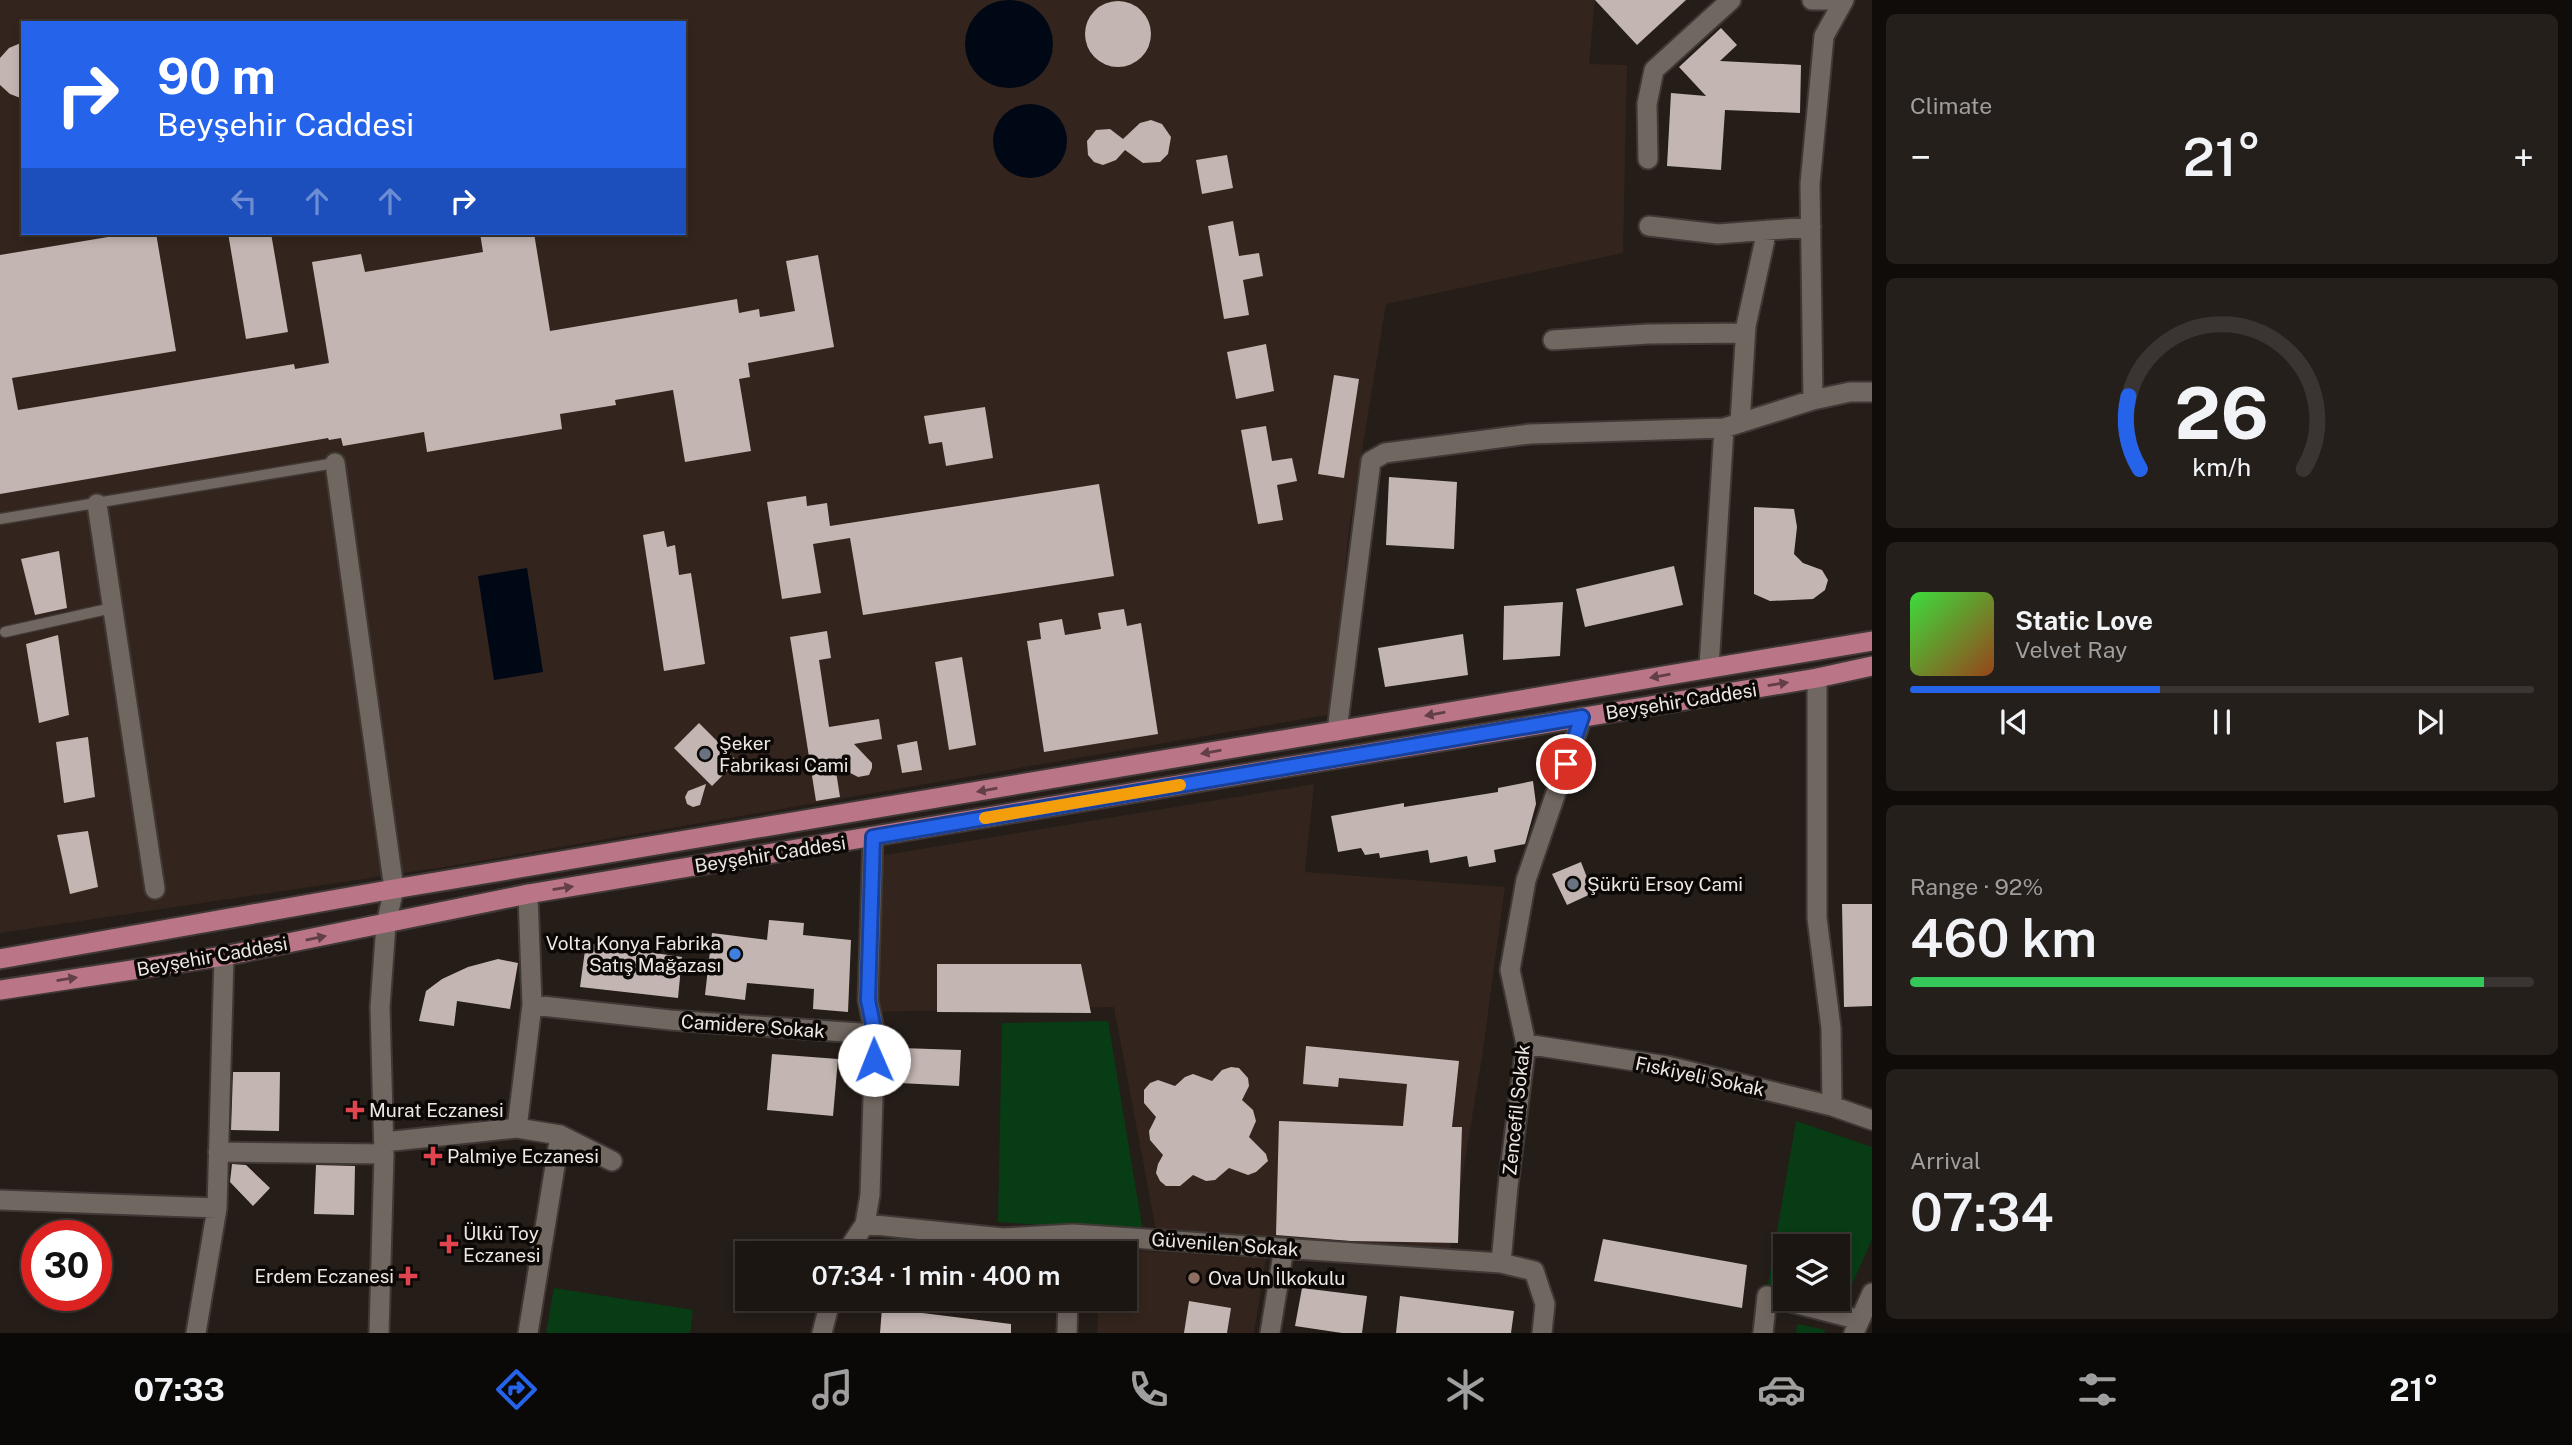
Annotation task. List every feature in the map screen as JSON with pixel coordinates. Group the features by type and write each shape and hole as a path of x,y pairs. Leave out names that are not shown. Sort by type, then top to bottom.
{"main road":[{"name":"Beyşehir Caddesi","path":"0,959 394,889 1872,641"},
{"name":"Beyşehir Caddesi","path":"0,990 224,956 528,894 1817,678 1872,666"}],"street":[{"path":"1648,159 1647,104 1654,70 1731,0"},
{"path":"1812,0 1844,0 1824,36 1810,184 1813,400"},
{"path":"1649,226 1718,234 1811,227"},
{"path":"1709,667 1732,425 1745,332 1767,230"},
{"path":"1553,340 1745,332"},
{"path":"1337,731 1371,461 1385,453 1530,434 1732,425 1813,400 1850,392 1872,392"},
{"path":"335,463 394,889 386,924 380,1007 384,1148 379,1333"},
{"path":"97,504 155,889"},
{"path":"1817,678 1817,918 1830,1028 1832,1107"},
{"name":"Zencefil Sokak","path":"1502,1263 1508,1186 1526,1044 1510,970 1525,880 1582,717"},
{"path":"854,1241 865,1224 870,1195 875,1034 868,1000 873,837"},
{"path":"517,1128 532,1006 528,894"},
{"path":"196,1333 217,1208 224,956"},
{"name":"Camidere Sokak","path":"532,1006 670,1020 875,1034"},
{"name":"Fıskiyeli Sokak","path":"1526,1044 1667,1066 1832,1107 1872,1120"},
{"path":"218,1152 384,1148 517,1128 560,1135 612,1161"},
{"path":"528,1333 560,1135"},
{"path":"0,1200 217,1208"},
{"name":"Güvenilen Sokak","path":"865,1224 1038,1241"},
{"name":"Güvenilen Sokak","path":"1137,1245 1284,1248 1502,1263 1535,1271 1545,1304 1542,1333"},
{"path":"1270,1333 1284,1248"},
{"path":"1763,1333 1768,1296 1857,1327 1872,1293"},
{"path":"822,1333 828,1311"},
{"path":"1066,1333 1067,1311"}],"lane":[{"path":"0,519 335,463"},
{"path":"5,632 113,608"}],"shaded area":[{"path":"0,0 1595,0 1589,64 1627,65 1623,253 1386,304 1348,536 1333,714 444,867 0,933"},
{"path":"1009,0 1026,4 1040,13 1049,27 1053,44 1049,61 1040,75 1026,84 1009,88 992,84 978,75 969,61 965,44 969,27 978,13 992,4"},
{"path":"1030,104 1051,110 1061,120 1067,141 1061,162 1051,172 1030,178 1009,172 999,162 993,141 999,120 1009,110"},
{"path":"527,568 543,672 494,680 478,576"},
{"path":"1314,784 1305,872 1505,887 1482,1057 1449,1256 1156,1230 1114,1007 863,1012 878,856"},
{"name":"Ova Un İlkokulu","path":"1137,1251 1266,1258 1254,1333 1097,1333 1098,1311 1137,1311"}],"green space":[{"path":"1108,1021 1143,1232 998,1222 1002,1023"},
{"path":"1796,1121 1872,1147 1872,1239 1850,1289 1850,1234 1776,1234"},
{"path":"1773,1254 1773,1290 1767,1289"},
{"path":"554,1288 693,1310 690,1333 546,1333"},
{"path":"1797,1324 1826,1330 1824,1333 1796,1333"}],"building":[{"path":"1595,0 1686,0 1637,45"},
{"path":"1112,1 1124,1 1136,6 1146,16 1151,34 1149,47 1136,62 1124,67 1112,67 1100,62 1090,52 1085,40 1085,28 1090,16 1100,6"},
{"path":"1721,28 1737,45 1720,61 1801,65 1800,113 1725,110 1721,170 1667,166 1671,93 1706,96 1679,67"},
{"path":"21,43 21,98 10,94 0,85 0,58 9,48"},
{"path":"1151,120 1162,124 1171,137 1168,154 1160,162 1143,163 1125,150 1116,160 1103,165 1094,162 1088,155 1087,141 1096,130 1110,129 1123,139 1140,123"},
{"path":"1227,155 1233,188 1202,194 1196,160"},
{"path":"1233,221 1239,256 1259,253 1263,276 1243,280 1249,315 1224,319 1208,226"},
{"path":"120,235 156,235 176,351 12,378 18,410 294,364 295,369 329,363 312,262 361,254 365,272 483,252 480,235 534,235 550,331 737,299 739,313 759,309 760,317 795,311 786,261 818,255 834,347 748,363 750,377 739,379 751,451 685,462 673,390 615,400 616,405 560,414 562,429 427,452 424,432 343,446 341,438 328,438 0,494 0,255"},
{"path":"228,235 271,235 288,332 246,339"},
{"path":"1266,344 1274,391 1236,399 1227,352"},
{"path":"1334,375 1359,379 1344,478 1318,474"},
{"path":"985,407 993,458 946,466 942,442 929,444 924,416"},
{"path":"1266,426 1272,461 1292,458 1297,481 1277,485 1283,520 1258,524 1241,430"},
{"path":"1389,477 1457,482 1454,549 1386,545"},
{"path":"1099,484 1114,576 863,615 850,538 813,544 821,593 782,599 767,502 806,496 807,506 827,503 830,526"},
{"path":"1754,507 1794,509 1797,527 1794,554 1803,563 1822,570 1828,580 1825,590 1813,599 1770,601 1754,594"},
{"path":"664,531 667,547 675,545 679,575 691,573 705,664 664,671 643,535"},
{"path":"59,551 67,608 35,615 21,559"},
{"path":"1674,566 1683,605 1585,627 1576,589"},
{"path":"1563,602 1560,656 1503,660 1504,606"},
{"path":"1124,609 1127,626 1141,623 1158,734 1044,752 1027,641 1041,639 1039,623 1062,619 1065,635 1101,629 1098,613"},
{"path":"827,631 831,658 819,660 829,727 879,719 882,739 854,744 872,763 869,775 858,777 835,765 840,797 816,801 790,637"},
{"path":"1463,634 1468,675 1385,687 1378,648"},
{"path":"58,635 69,715 39,723 26,644"},
{"path":"962,657 976,745 949,750 935,662"},
{"name":"Şeker Fabrikasi Cami","path":"699,723 737,761 712,786 674,748"},
{"path":"88,737 95,797 64,803 56,742"},
{"path":"917,741 922,770 902,773 897,745"},
{"path":"1533,781 1536,804 1525,844 1494,850 1496,862 1469,867 1467,856 1430,863 1428,850 1380,858 1379,853 1365,855 1361,848 1338,852 1331,816 1404,803 1404,807 1498,792 1498,788"},
{"path":"706,784 700,805 693,807 687,804 685,797 688,791"},
{"path":"88,831 98,887 70,894 57,835"},
{"name":"Şükrü Ersoy Cami","path":"1581,862 1593,893 1567,905 1552,874"},
{"path":"1842,904 1872,904 1872,1006 1844,1007"},
{"path":"769,920 804,923 803,935 851,940 848,1012 813,1009 814,989 747,983 745,1000 705,995 712,933 767,940"},
{"path":"586,943 682,957 678,998 580,987"},
{"path":"498,959 518,963 510,1009 457,1001 454,1026 419,1021 426,991 442,979 468,967"},
{"path":"937,964 1081,964 1091,1013 937,1012"},
{"path":"1306,1046 1459,1061 1452,1127 1462,1127 1458,1243 1351,1241 1276,1235 1279,1121 1403,1126 1407,1084 1339,1078 1338,1087 1303,1084"},
{"path":"901,1048 961,1050 959,1086 899,1083"},
{"path":"772,1054 838,1059 833,1116 767,1110"},
{"path":"1239,1068 1248,1078 1249,1086 1242,1100 1253,1110 1256,1121 1249,1137 1266,1154 1268,1161 1256,1172 1248,1175 1229,1168 1215,1180 1206,1181 1193,1175 1180,1186 1166,1186 1156,1173 1163,1155 1150,1140 1149,1131 1156,1117 1144,1103 1144,1090 1150,1083 1158,1080 1175,1086 1193,1074 1212,1081 1222,1070"},
{"path":"233,1072 280,1072 279,1131 231,1130"},
{"path":"232,1164 246,1165 270,1188 253,1206 230,1182"},
{"path":"316,1165 355,1166 354,1215 314,1214"},
{"path":"1603,1239 1747,1265 1742,1308 1594,1281"},
{"path":"1302,1288 1367,1296 1362,1333 1295,1326"},
{"path":"1400,1296 1514,1311 1511,1333 1396,1333"},
{"path":"1189,1301 1231,1308 1227,1333 1184,1333"},
{"path":"882,1311 906,1311 1011,1324 1011,1333 880,1333"}],"slow traffic":[{"path":"985,818 1180,785"}],"place":[{"name":"Şeker Fabrikasi Cami","path":"705,754"},
{"name":"Şükrü Ersoy Cami","path":"1573,884"},
{"name":"Volta Konya Fabrika Satış Mağazası","path":"735,954"},
{"name":"Murat Eczanesi","path":"355,1110"},
{"name":"Palmiye Eczanesi","path":"433,1156"},
{"name":"Ülkü Toy Eczanesi","path":"449,1244"},
{"name":"Erdem Eczanesi","path":"408,1276"},
{"name":"Ova Un İlkokulu","path":"1194,1278"}],"route":[{"path":"874,1060 875,1034 868,1000 873,837 1582,717 1566,764"}]}
